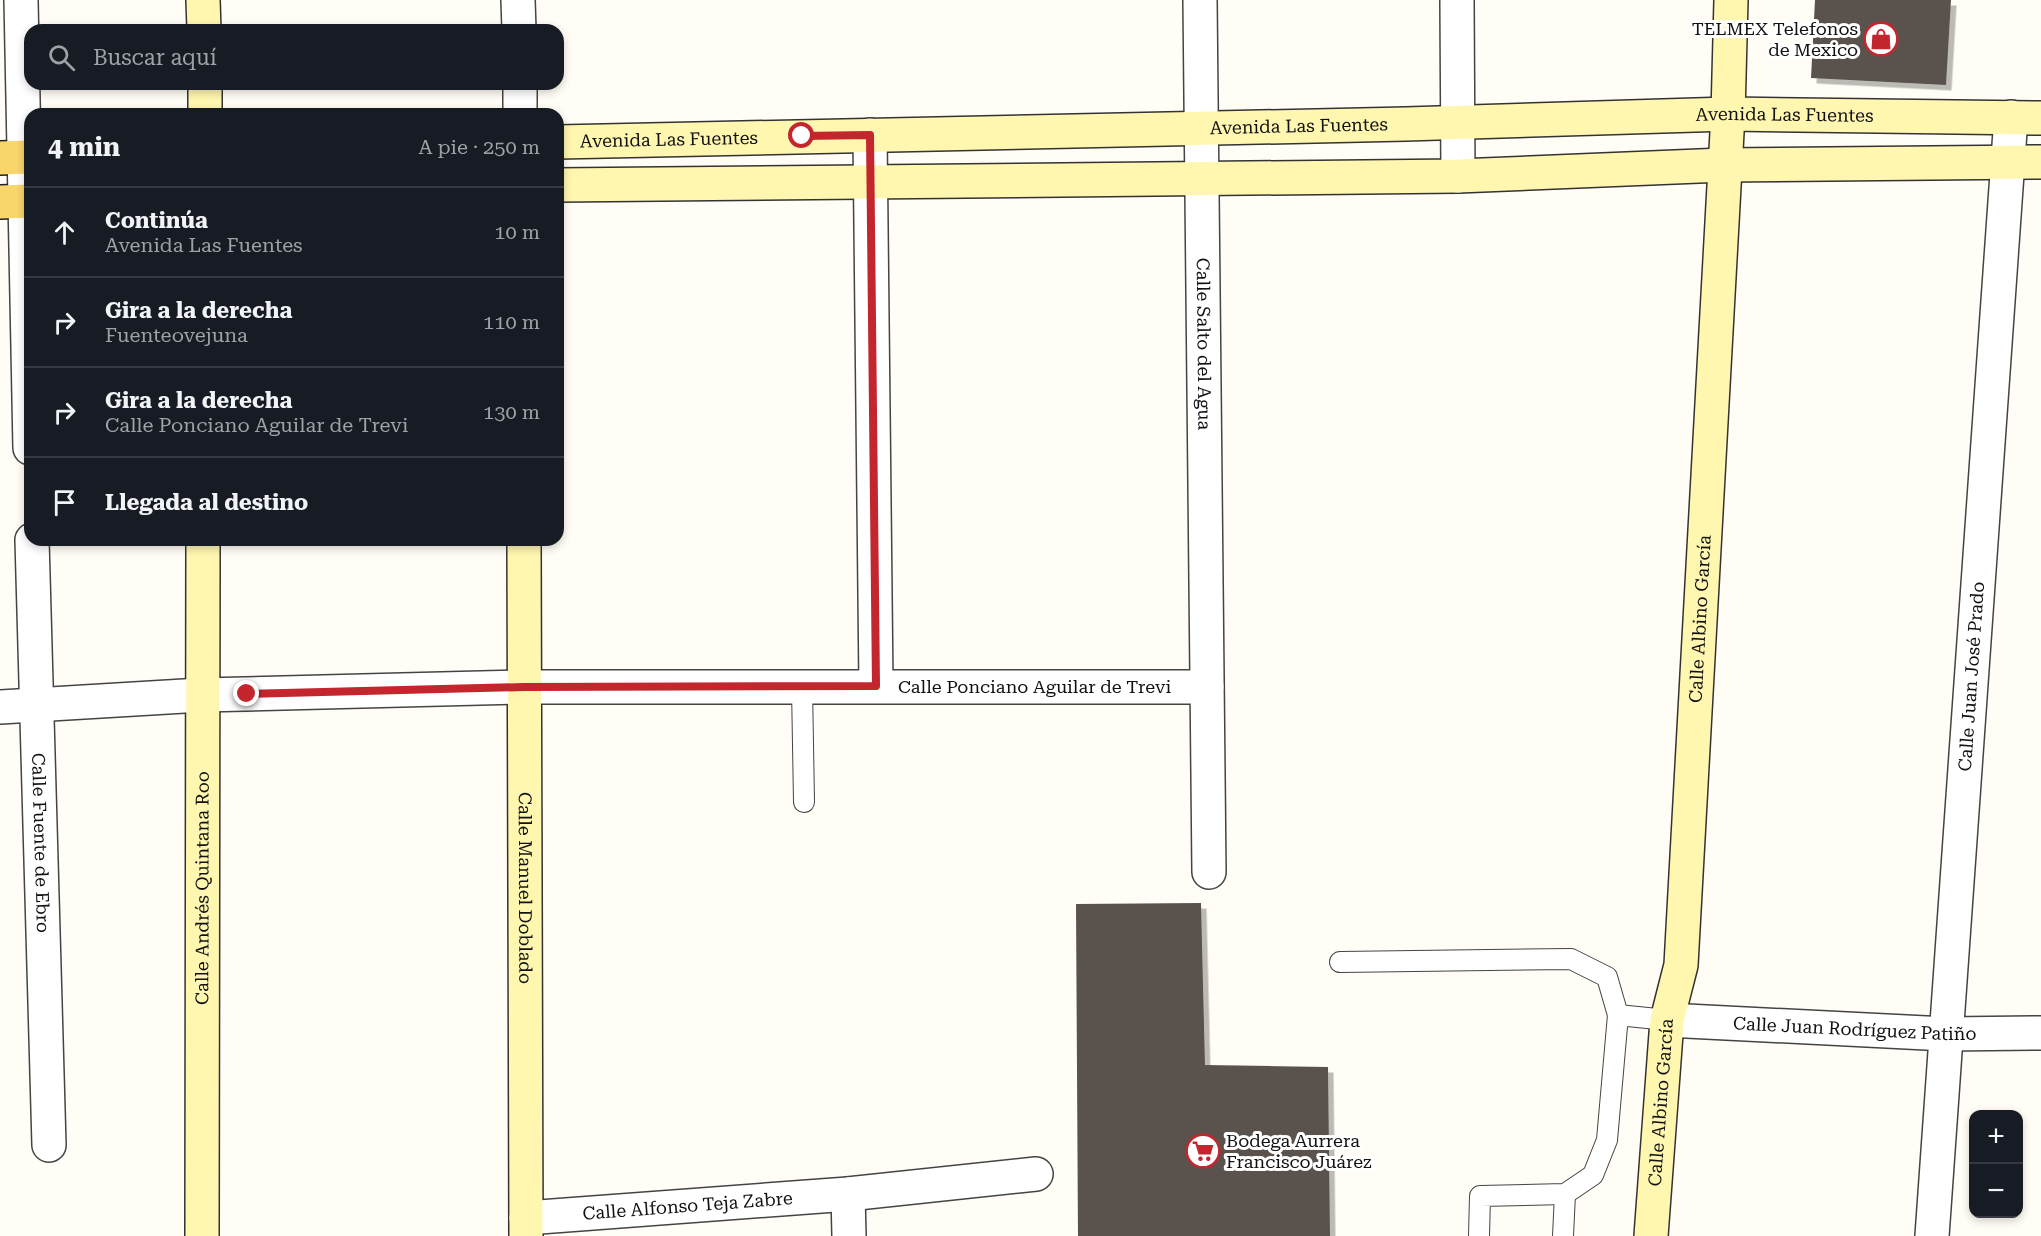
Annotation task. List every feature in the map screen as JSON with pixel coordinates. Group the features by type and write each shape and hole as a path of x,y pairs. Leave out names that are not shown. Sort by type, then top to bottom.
{"main road":[{"path":"203,0 204,24"},
{"name":"Calle Albino García","path":"1651,1236 1667,1020 1681,965 1723,165 1728,114 1731,0"},
{"path":"205,90 205,108"},
{"name":"Avenida Las Fuentes","path":"564,142 1728,114 2026,118"},
{"path":"564,185 1201,180 1458,176 1723,165 2041,162"},
{"name":"Calle Andrés Quintana Roo","path":"202,1236 203,546"},
{"name":"Calle Manuel Doblado","path":"524,546 526,1227"}],"street":[{"path":"21,0 18,202 24,325"},
{"path":"518,0 519,24"},
{"name":"Calle Salto del Agua","path":"1200,0 1209,872"},
{"path":"1457,0 1458,176"},
{"path":"520,90 520,108"},
{"name":"Calle Juan José Prado","path":"1932,1236 2008,161 2026,118"},
{"path":"870,135 876,686"},
{"name":"Calle Fuente de Ebro","path":"32,546 49,1145"},
{"name":"Calle Ponciano Aguilar de Trevi","path":"0,707 201,695 524,687 1207,687"},
{"name":"Calle Juan Rodríguez Patiño","path":"1667,1020 1946,1034 2041,1034"},
{"name":"Calle Alfonso Teja Zabre","path":"526,1227 1036,1174"},
{"path":"848,1194 849,1236"}],"lane":[{"path":"802,687 804,802"},
{"path":"1340,962 1571,959 1607,977 1618,1015 1607,1140 1593,1175 1565,1194 1480,1196 1479,1236"},
{"path":"1618,1015 1667,1020"},
{"path":"1563,1236 1565,1194"}],"building":[{"name":"TELMEX Telefonos de Mexico","path":"1815,0 1951,0 1946,85 1811,78"},
{"name":"Bodega Aurrera Francisco Juárez","path":"1201,903 1205,1065 1328,1067 1330,1236 1078,1236 1076,904"}],"place":[{"name":"TELMEX Telefonos de Mexico","path":"1881,39"},
{"name":"Bodega Aurrera Francisco Juárez","path":"1203,1151"}],"route":[{"path":"247,694 524,687 876,686 870,135 802,136"}]}
